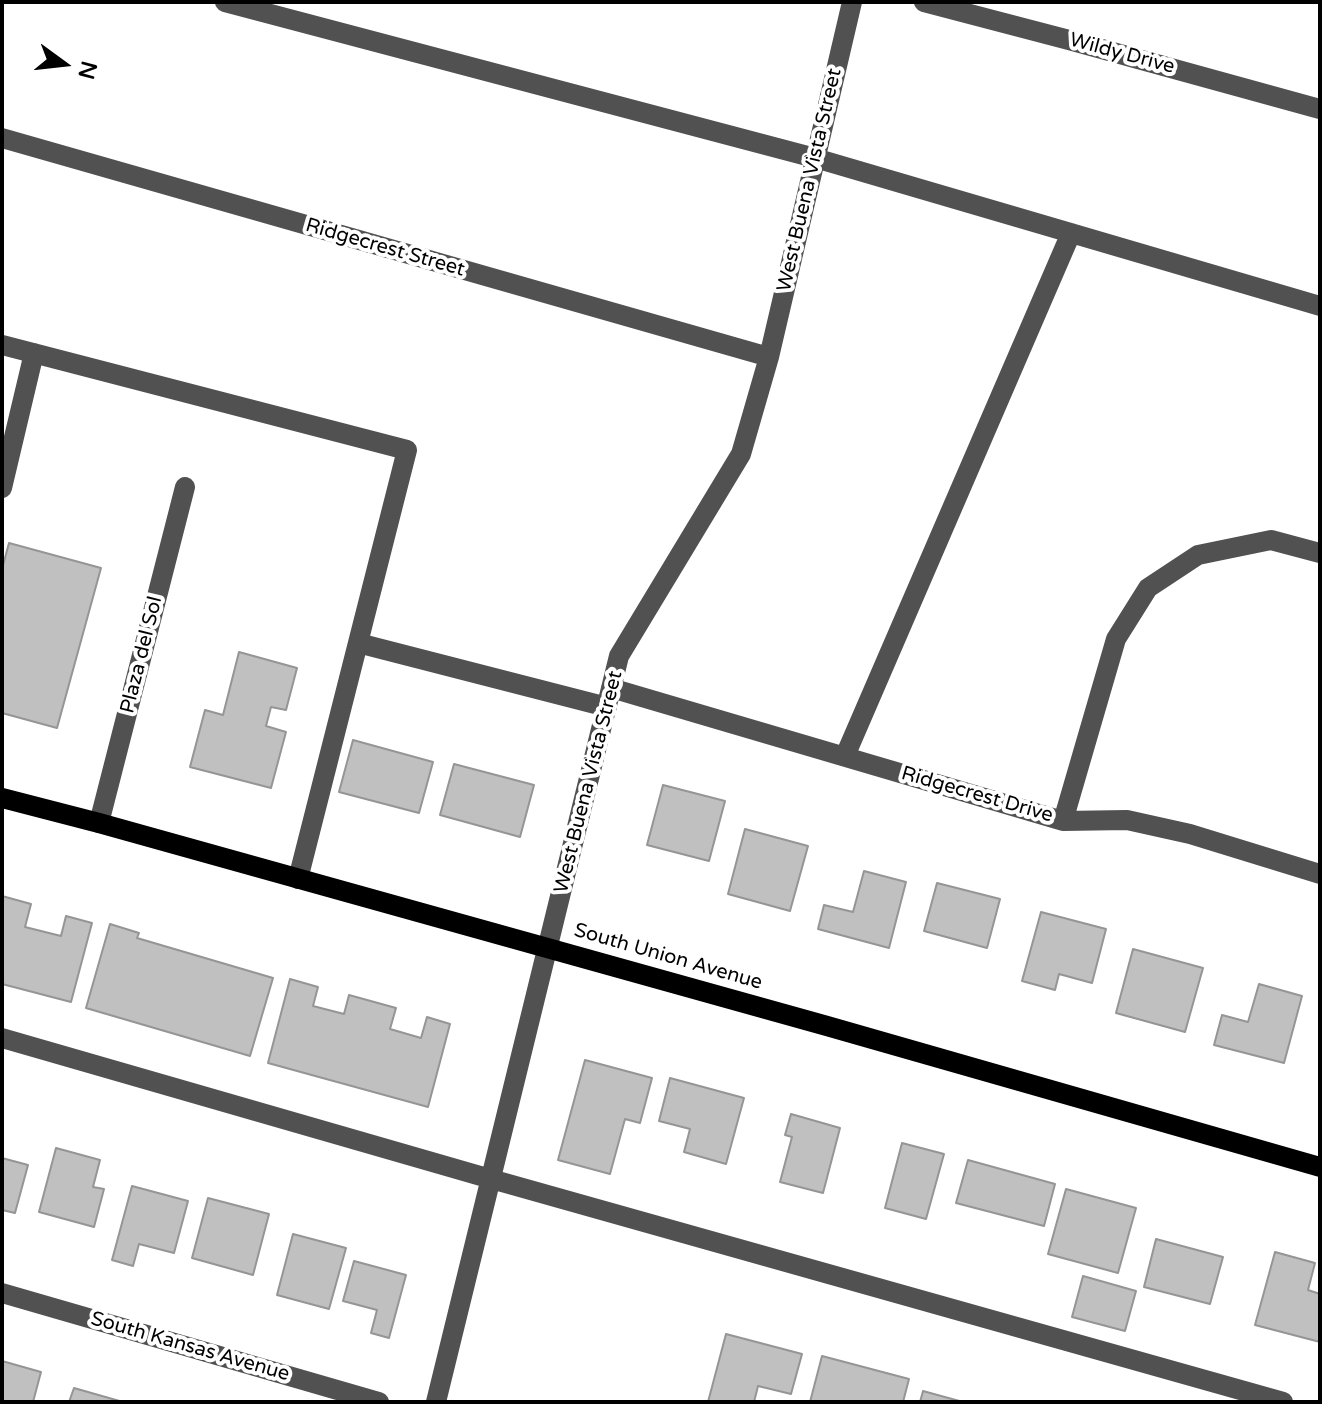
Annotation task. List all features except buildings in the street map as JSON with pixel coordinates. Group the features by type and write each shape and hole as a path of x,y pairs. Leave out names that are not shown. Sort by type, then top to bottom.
{"main road":[{"name":"South Union Avenue","path":"2,798 1320,1167"}],"street":[{"path":"225,2 815,158 1320,306"},
{"name":"West Buena Vista Street","path":"436,1402 619,656 741,454 769,357 852,2"},
{"name":"Wildy Drive","path":"924,2 1320,109"},
{"name":"Ridgecrest Street","path":"2,138 769,357"},
{"path":"845,756 1071,233"},
{"path":"2,345 407,450 298,879"},
{"path":"2,488 34,353"},
{"name":"Plaza del Sol","path":"99,823 185,487"},
{"name":"Ridgecrest Drive","path":"358,643 609,697 845,756 1063,821 1116,639 1148,588 1198,555 1271,540 1320,553"},
{"path":"1063,821 1127,820 1190,834 1320,874"},
{"path":"2,1038 1283,1402"},
{"name":"South Kansas Avenue","path":"2,1293 379,1402"}]}
